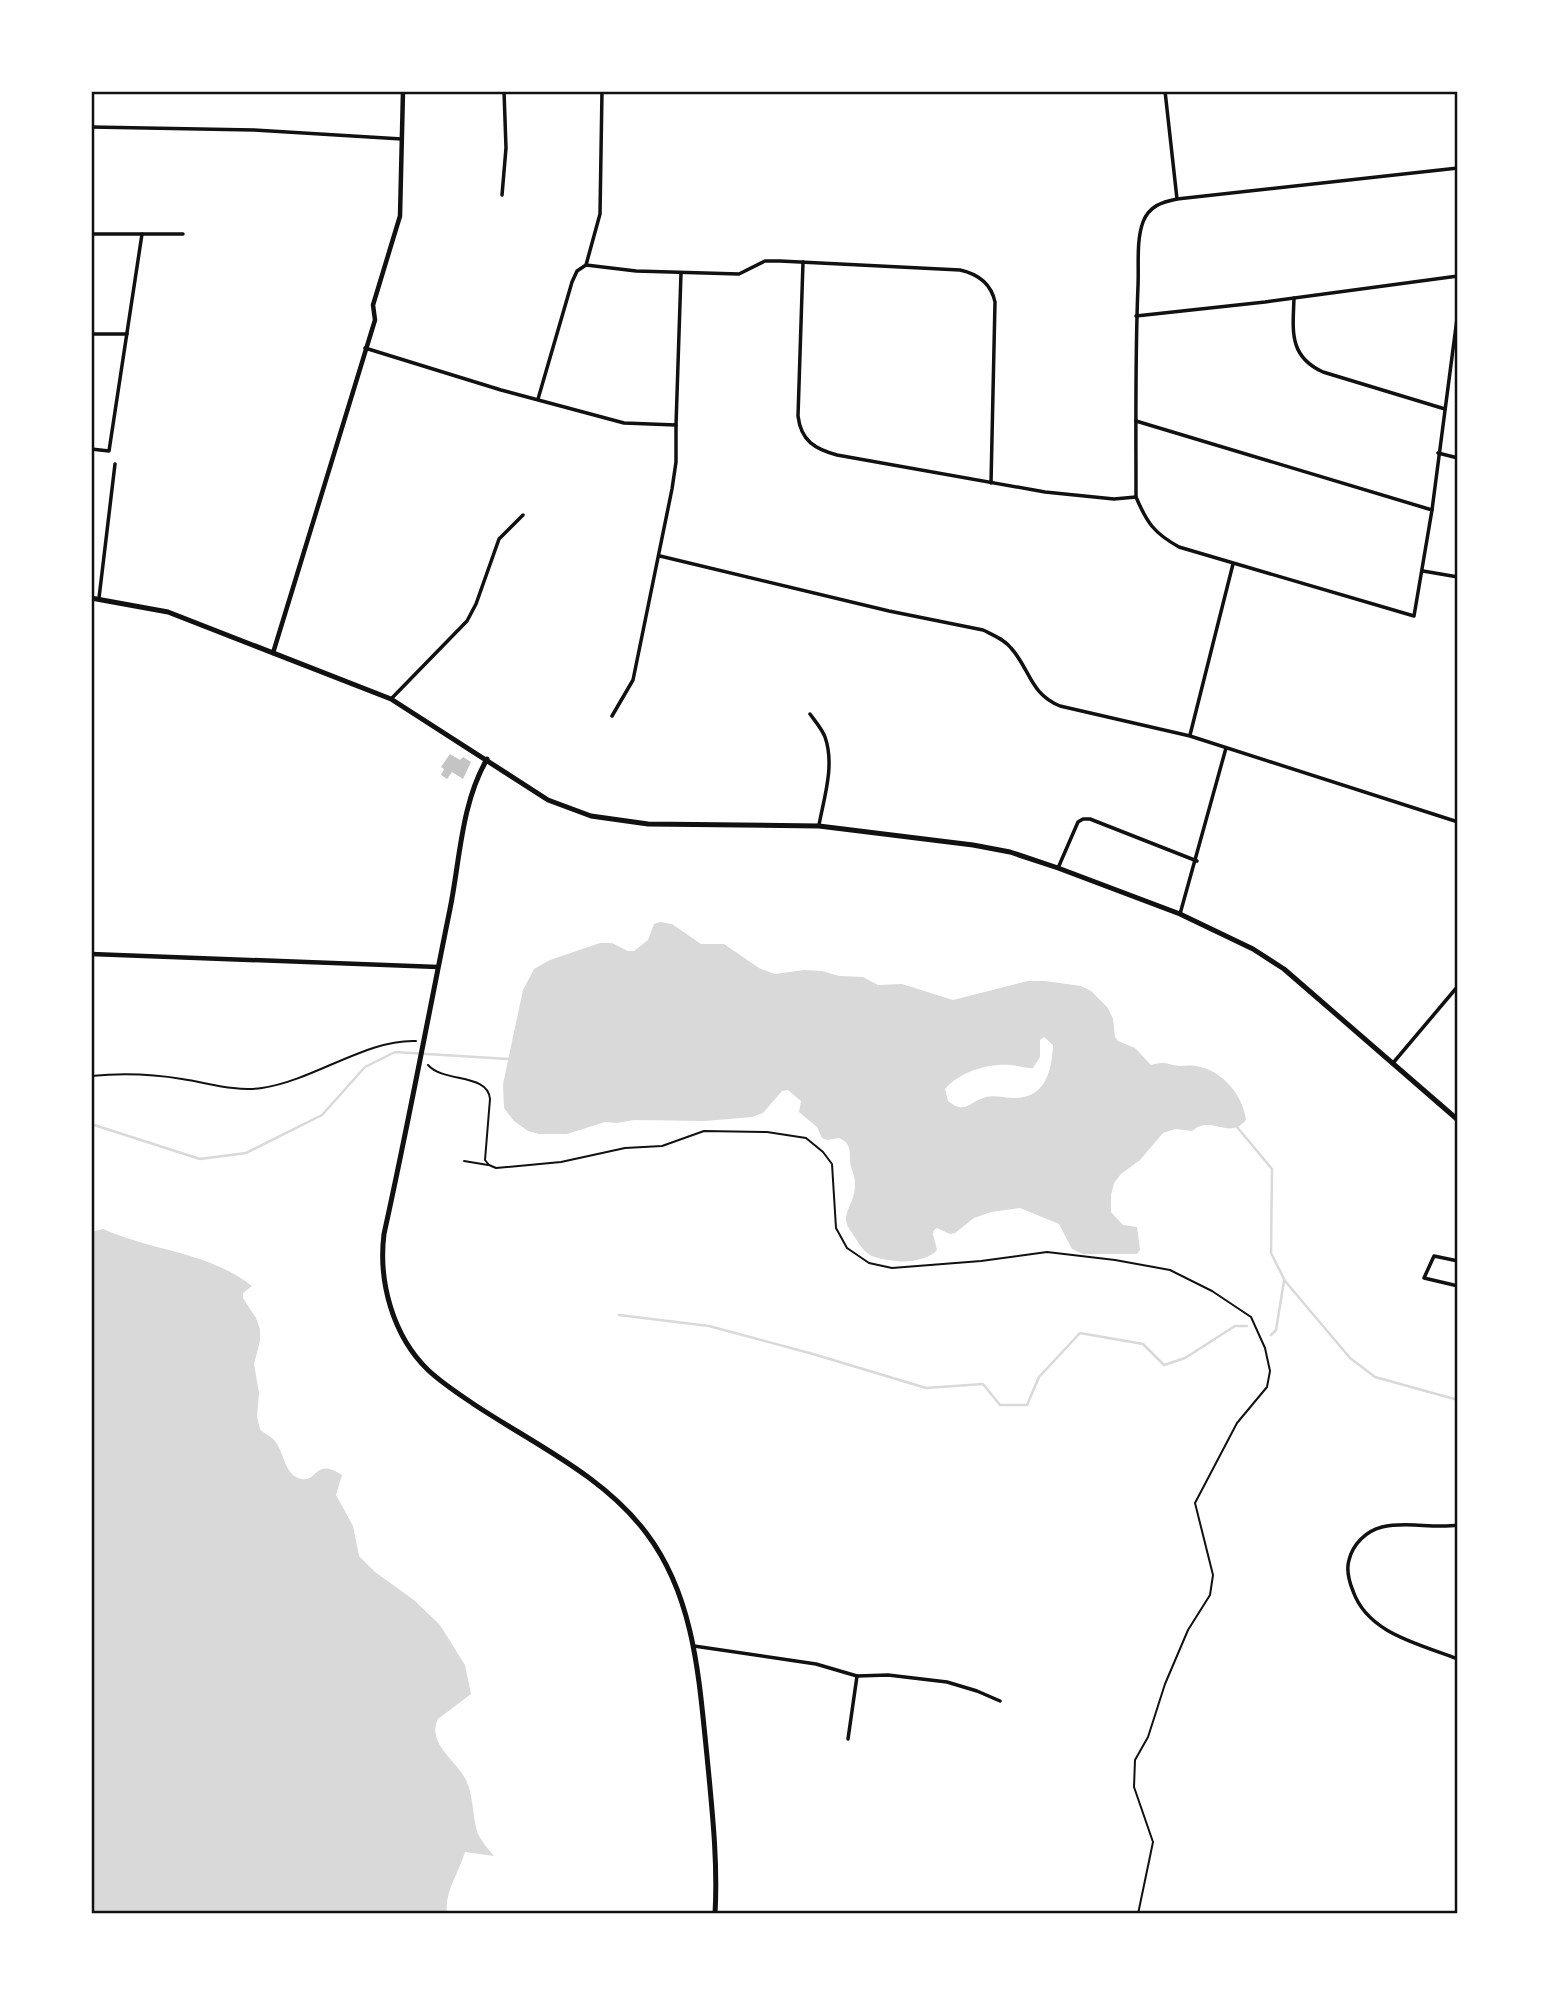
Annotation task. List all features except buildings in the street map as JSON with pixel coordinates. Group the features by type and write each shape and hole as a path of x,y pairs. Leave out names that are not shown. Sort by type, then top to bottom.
{"main road":[{"path":"91,598 169,612 391,699 548,800 591,816 648,824 819,826 973,845 1010,852 1180,914 1252,949 1284,969 1458,1120"},
{"path":"487,760 474,786 465,825 382,1250 388,1299 404,1338 428,1370 451,1390 575,1468 628,1511 648,1535 668,1567 694,1646 715,1839 715,1914"}],"street":[{"path":"274,653 374,320 373,305 400,216 403,91"},
{"path":"502,195 506,148 504,91"},
{"path":"586,265 600,214 602,91"},
{"path":"1165,91 1173,143 1177,199"},
{"path":"91,127 254,130 402,139"},
{"path":"1458,168 1159,203 1144,220 1140,235 1136,316 1136,497 1146,520 1160,536 1179,547 1414,616 1432,510 1458,311"},
{"path":"91,234 183,234"},
{"path":"91,449 109,451 142,234"},
{"path":"538,399 572,282 577,271 586,265 636,271 739,274 765,261 960,270 976,275 987,284 994,295 991,483"},
{"path":"803,262 798,416 806,438 817,449 837,455 1045,492 1092,497 1136,497"},
{"path":"612,716 633,680 674,476 681,272"},
{"path":"1136,316 1458,276"},
{"path":"1294,298 1295,346 1308,364 1323,372 1445,410"},
{"path":"91,334 127,334"},
{"path":"365,348 624,424 676,425"},
{"path":"1136,421 1432,510"},
{"path":"1438,453 1458,458"},
{"path":"99,598 115,464"},
{"path":"391,699 467,621 477,604 499,539 523,515"},
{"path":"660,556 889,611 983,630 997,636 1011,648 1034,687 1054,704 1190,736 1458,822"},
{"path":"1190,736 1233,564"},
{"path":"1423,570 1458,577"},
{"path":"810,714 824,735 828,750 828,770 819,826"},
{"path":"1180,914 1197,861 1226,748"},
{"path":"1058,868 1078,822 1083,819 1090,819 1197,861"},
{"path":"91,954 438,967"},
{"path":"1393,1063 1458,986"},
{"path":"1458,1261 1434,1256 1424,1278 1458,1286"},
{"path":"1458,1525 1391,1526 1374,1531 1364,1536 1353,1548 1347,1572 1356,1600 1373,1622 1458,1659"},
{"path":"694,1646 816,1664 857,1676 888,1675 947,1682 1000,1701"},
{"path":"848,1739 857,1676"}],"path":[{"path":"91,1076 141,1073 216,1086 260,1088 288,1083 393,1041 416,1041"},
{"path":"427,1064 437,1073 481,1084 488,1089 490,1099 485,1160 489,1166"},
{"path":"464,1161 496,1168 561,1161 625,1148 662,1146 704,1131 767,1132 806,1138 823,1152 832,1164 836,1228 847,1248 869,1262 892,1268 981,1261 1047,1252 1115,1260 1170,1270 1251,1317 1265,1348 1270,1371 1268,1382 1237,1423 1195,1503 1213,1575 1210,1595 1188,1630 1165,1684 1148,1737 1135,1760 1134,1787 1153,1842 1138,1914"}],"shaded area":[{"path":"654,924 672,924 701,944 724,944 759,968 775,974 804,970 822,971 839,976 863,977 878,985 902,984 953,1000 1028,981 1081,986 1091,991 1108,1008 1118,1041 1135,1048 1151,1065 1163,1063 1194,1066 1214,1073 1236,1093 1246,1120 1233,1128 1206,1125 1192,1131 1175,1129 1163,1133 1140,1160 1121,1174 1114,1183 1111,1212 1123,1225 1137,1227 1140,1250 1137,1254 1083,1254 1072,1249 1059,1224 1020,1208 991,1212 974,1218 955,1233 950,1234 937,1228 933,1234 937,1250 924,1258 902,1261 876,1258 863,1249 846,1222 855,1183 847,1144 839,1138 822,1138 817,1127 799,1112 801,1101 788,1090 782,1091 763,1113 752,1117 705,1121 605,1122 567,1134 539,1134 528,1131 514,1121 504,1108 503,1084 523,990 534,969 550,960 600,943 612,943 634,951 648,940","holes":["1044,1037 1053,1045 1045,1082 1033,1094 1013,1098 986,1097 963,1107 948,1101 945,1089 959,1077 994,1065 1033,1068 1040,1057 1040,1040"]},
{"path":"103,1229 199,1259 252,1286 243,1293 243,1298 260,1329 254,1364 259,1393 257,1417 260,1429 277,1443 287,1467 296,1477 307,1479 326,1468 342,1475 336,1495 353,1526 359,1556 375,1572 414,1600 440,1625 465,1665 471,1694 438,1719 436,1736 466,1780 478,1834 494,1856 465,1852 450,1890 447,1914 91,1914 91,1232"}],"waterway":[{"path":"91,1124 200,1159 246,1153 322,1115 365,1067 395,1052 508,1059"},
{"path":"1237,1127 1272,1169 1271,1253 1285,1281 1350,1358 1375,1377 1458,1400"},
{"path":"1271,1335 1276,1330 1284,1281"},
{"path":"619,1315 709,1326 926,1388 983,1384 1000,1405 1027,1405 1039,1377 1080,1333 1143,1344 1164,1365 1185,1358 1235,1326 1247,1326"}]}
